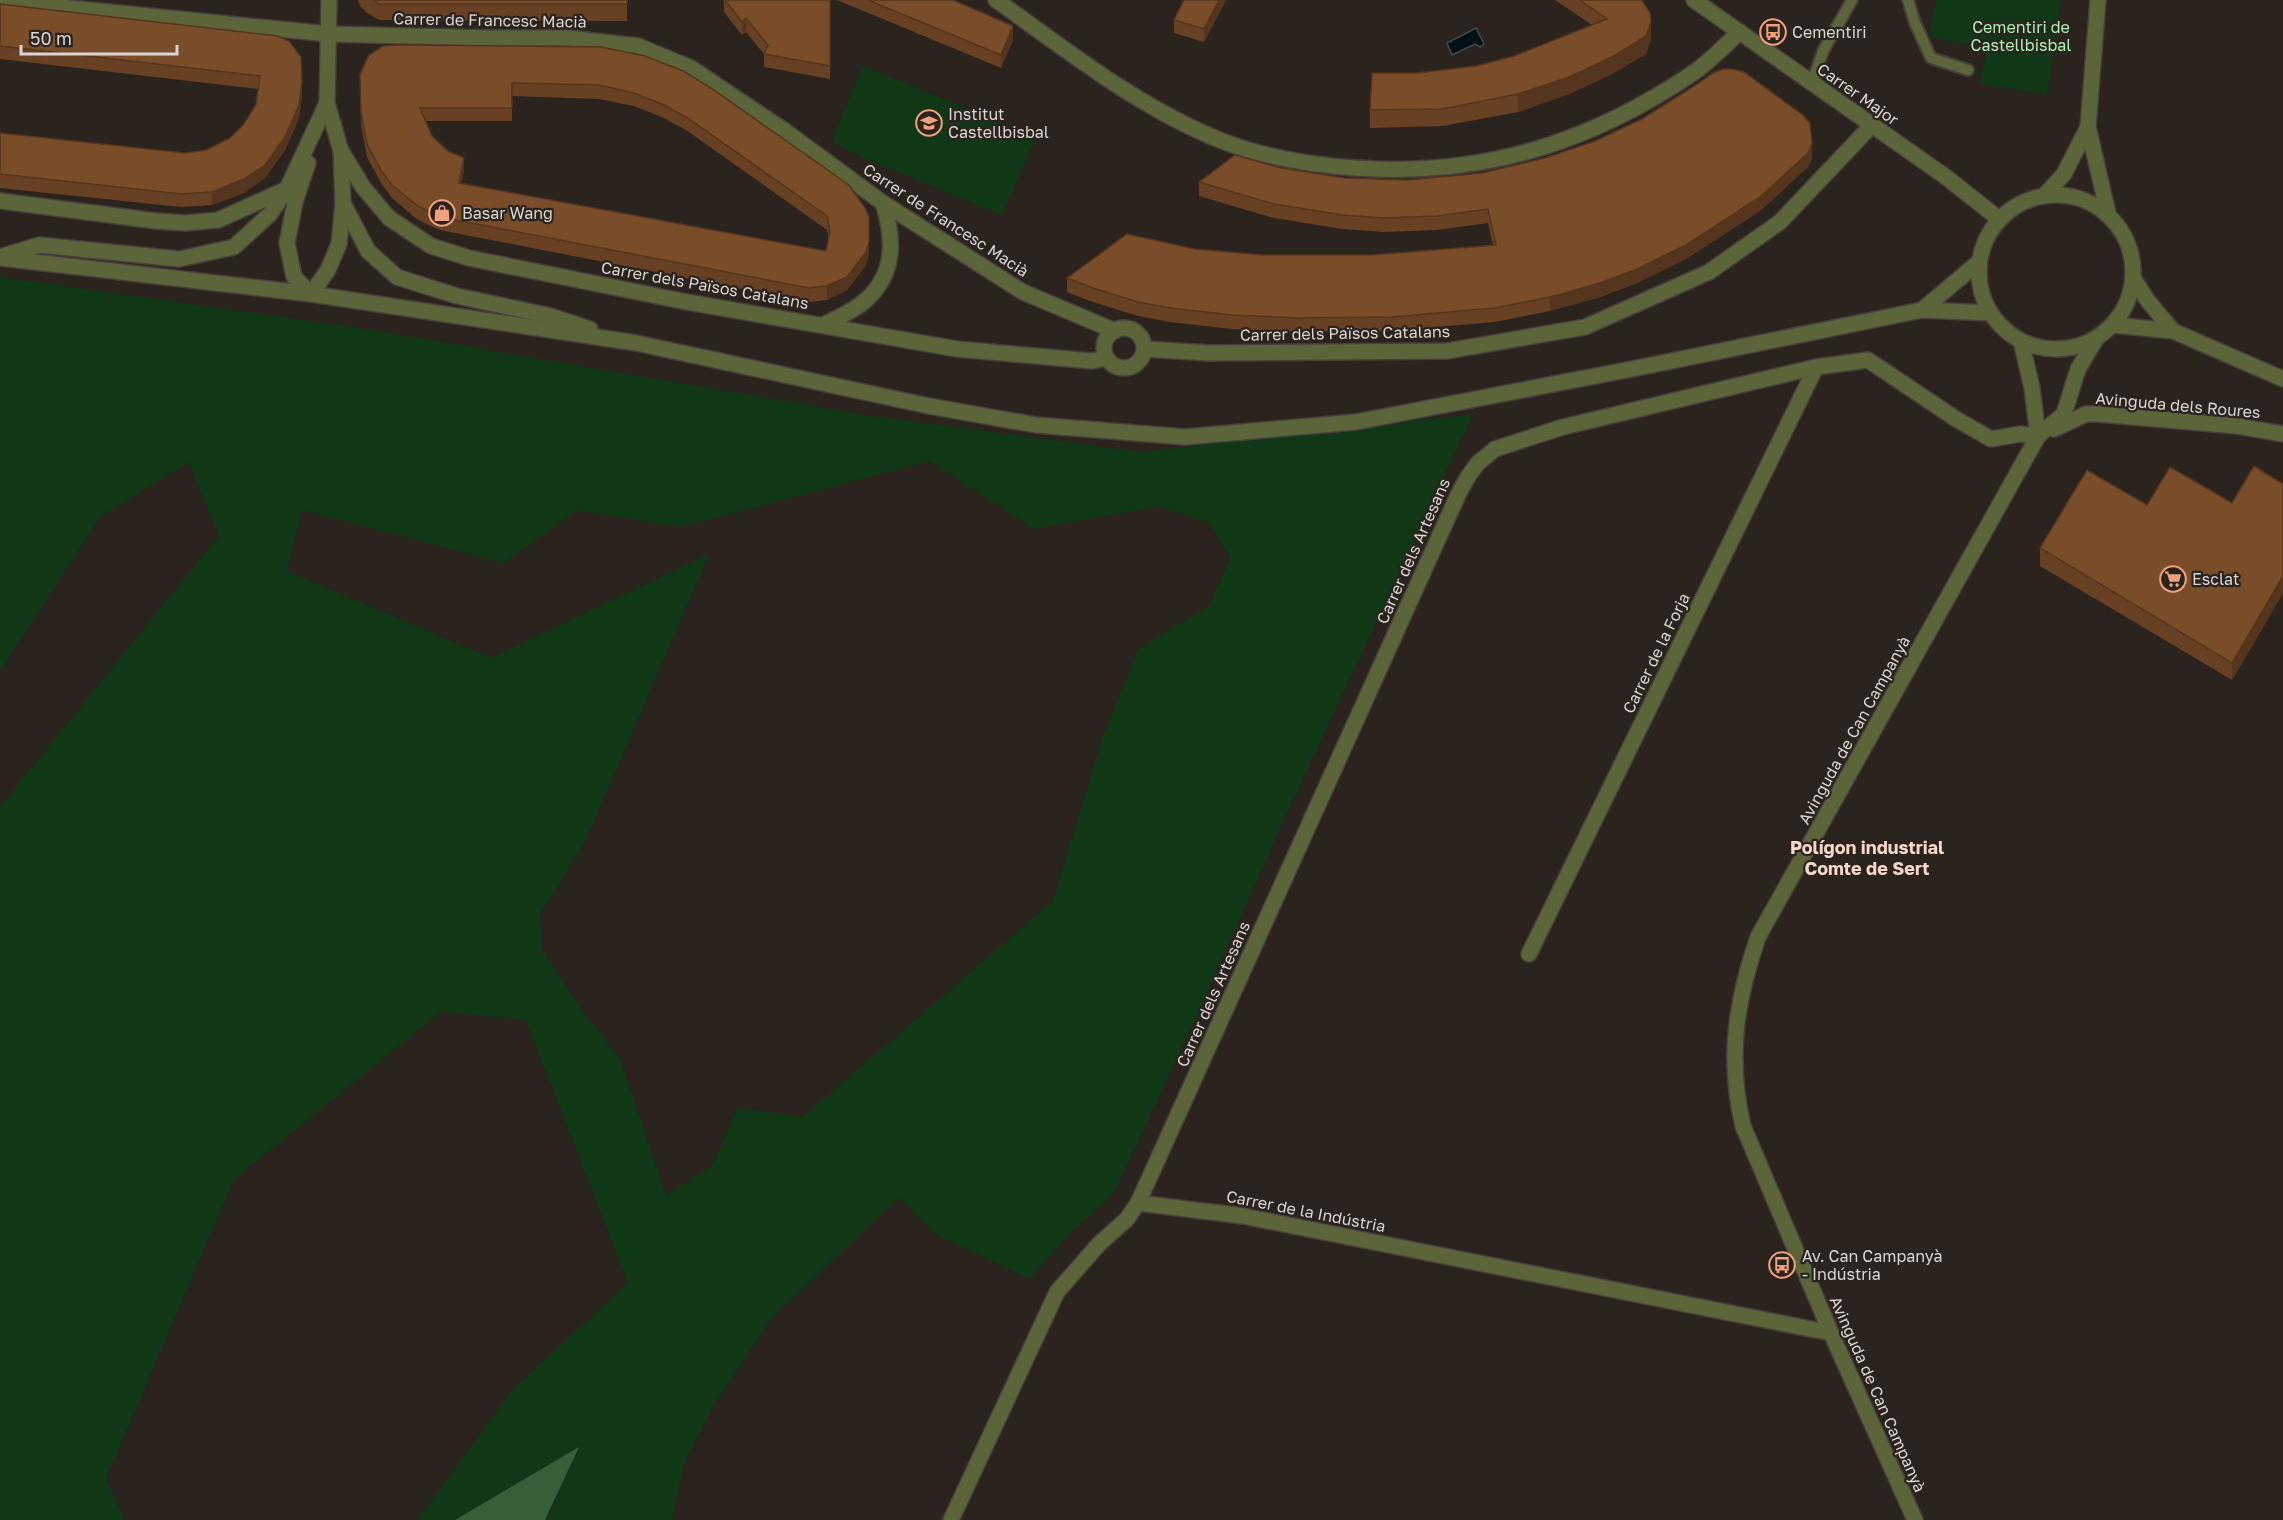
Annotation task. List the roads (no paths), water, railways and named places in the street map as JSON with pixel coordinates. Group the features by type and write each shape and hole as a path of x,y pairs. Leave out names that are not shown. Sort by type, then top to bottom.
{"street":[{"path":"311,294 294,277 287,243 295,202 327,103 328,0"},
{"path":"996,0 1104,76 1169,116 1222,141 1277,158 1395,171 1460,166 1509,157 1574,138 1637,108 1697,70 1740,32"},
{"name":"Carrer Major","path":"1694,0 1946,177 1999,219"},
{"path":"2098,0 2088,128 2108,213 2131,252 2133,278 2127,303 2113,325 2096,339 2077,347 2056,350 2033,347 2013,337 1996,322 1981,295 1979,262 1984,243 1999,219 2025,201 2044,196 2075,197 2108,213"},
{"name":"Carrer de Francesc Macià","path":"0,1 329,34 568,38 638,46 691,68 785,131 883,203 1023,292 1115,331 1132,330 1141,337 1144,349"},
{"path":"311,294 328,270 339,244 344,203 340,151 327,103"},
{"path":"0,258 39,245 179,259 234,247 270,213 286,189 327,103"},
{"name":"Carrer dels Països Catalans","path":"1144,349 1209,353 1447,351 1585,327 1709,272 1780,222 1871,126"},
{"path":"2044,196 2064,174 2088,128"},
{"name":"Carrer dels Països Catalans","path":"340,151 363,187 389,218 431,246 469,258 687,302 825,324 957,349 1092,361 1107,358"},
{"path":"0,201 156,221 186,222 218,220 286,189"},
{"path":"344,203 368,251 397,277 457,296 551,316 636,343"},
{"path":"825,324 866,300 883,275 892,247 890,227 883,203"},
{"path":"0,258 311,294 636,343 929,406 1036,425 1185,437 1356,422 1922,310 1991,314"},
{"path":"1922,310 1979,262"},
{"path":"2133,278 2148,301 2173,331"},
{"path":"2113,325 2173,331 2283,379"},
{"path":"1115,331 1106,340 1105,346 1107,358 1117,367 1129,368 1140,361 1144,349"},
{"name":"Avinguda de Can Campanyà","path":"1915,1520 1831,1333 1743,1126 1736,1098 1734,1058 1737,1016 1744,978 1758,937 2038,436 2064,414 2078,369 2096,339"},
{"path":"2021,341 2032,388 2038,436"},
{"name":"Carrer dels Artesans","path":"1138,1203 1458,495 1478,463 1495,449 1563,427 1816,367 1868,360 1956,419 1991,439 2020,434 2038,436"},
{"name":"Carrer de la Forja","path":"1529,954 1816,367"},
{"name":"Avinguda dels Roures","path":"2038,436 2086,414 2237,426 2283,434"},
{"path":"951,1520 1057,1292 1099,1244 1128,1219 1138,1203"},
{"name":"Carrer de la Indústria","path":"1138,1203 1243,1216 1831,1333"}],"lane":[{"path":"1812,83 1822,51 1852,0"},
{"path":"1908,0 1915,24 1931,58 1968,70"}],"place":[{"name":"Cementiri","path":"1773,32"},
{"name":"Institut Castellbisbal","path":"929,123"},
{"name":"Basar Wang","path":"442,213"},
{"name":"Esclat","path":"2173,579"},
{"name":"Av. Can Campanyà - Indústria","path":"1782,1265"}],"district":[{"name":"Polígon industrial Comte de Sert","path":"1867,858"}],"park label":[{"name":"Cementiri de Castellbisbal","path":"2021,36"}]}
